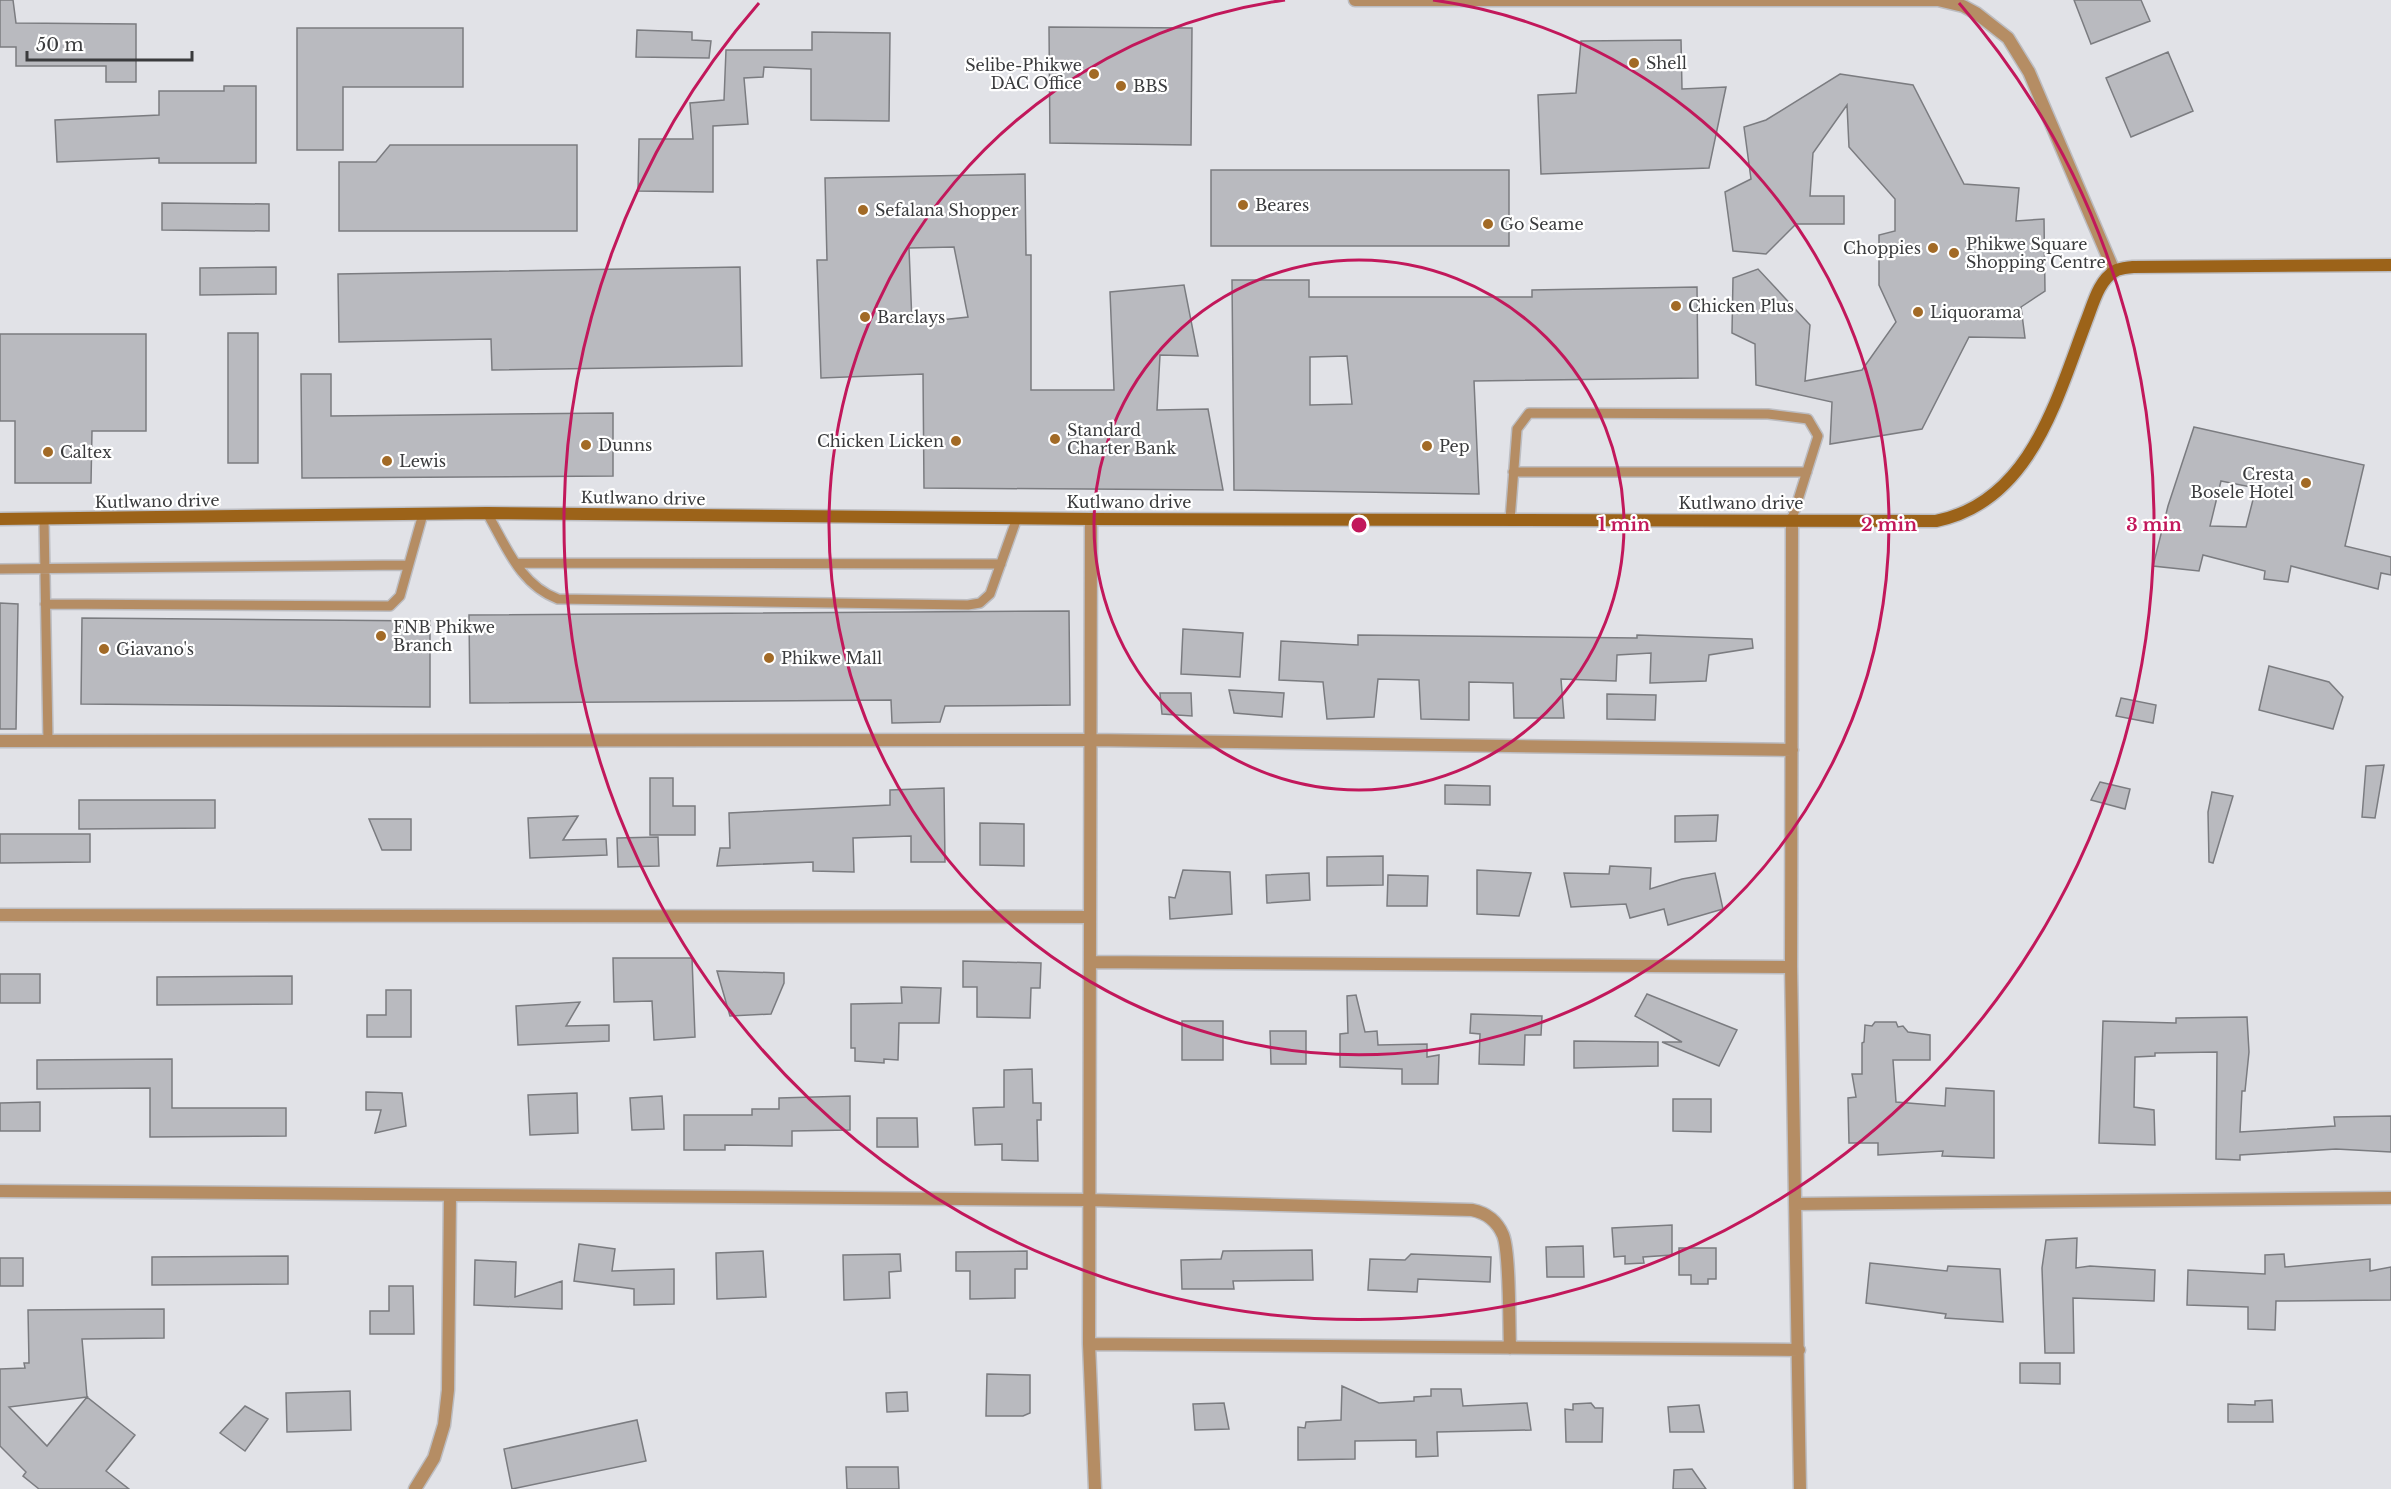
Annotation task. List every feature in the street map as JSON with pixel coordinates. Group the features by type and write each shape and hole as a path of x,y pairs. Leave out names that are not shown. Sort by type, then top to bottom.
{"street":[{"path":"1355,0 1938,0 1963,6 1993,25 2008,38 2029,72 2114,271 2133,267 2391,265"},
{"name":"Kutlwano drive","path":"0,519 487,513 1091,519 1936,521 1963,515 2004,488 2037,442 2097,293 2114,271"},
{"path":"1091,519 1089,1344 1095,1489"},
{"path":"1792,519 1791,967 1800,1489"},
{"path":"0,741 1090,740 1792,750"},
{"path":"0,915 1090,917"},
{"path":"1090,962 1791,967"},
{"path":"0,1191 1090,1200 1482,1212 1499,1226 1505,1238 1510,1348"},
{"path":"415,1489 434,1458 444,1425 448,1390 450,1195"},
{"path":"1795,1204 2391,1198"},
{"path":"1089,1344 1799,1350"}],"lane":[{"path":"1510,520 1516,429 1529,413 1768,414 1808,419 1818,436 1792,519"},
{"path":"1513,472 1807,472"},
{"path":"487,513 524,576 537,588 558,599 968,605 980,603 990,594 1017,518"},
{"path":"45,604 390,606 400,596 423,514"},
{"path":"44,519 48,741"},
{"path":"516,562 1001,564"},
{"path":"0,569 408,565"}],"building":[{"path":"0,0 13,0 16,23 136,24 136,82 106,82 106,66 16,66 16,47 0,47"},
{"path":"2074,0 2141,0 2150,21 2091,44"},
{"name":"BBS","path":"1049,27 1192,28 1191,145 1050,143"},
{"path":"297,28 463,28 463,87 343,87 343,150 297,150"},
{"path":"637,30 692,32 692,40 711,41 709,58 636,57"},
{"path":"812,32 890,33 889,121 811,120 811,69 764,67 763,77 744,78 748,124 713,126 713,192 638,191 639,139 693,139 690,103 724,100 726,50 812,50"},
{"path":"1681,40 1682,89 1726,87 1709,168 1541,174 1538,95 1576,93 1581,41"},
{"path":"2168,52 2193,111 2131,137 2106,78"},
{"path":"1840,74 1913,85 1964,184 2019,188 2016,221 2044,219 2045,291 2021,307 2025,338 1969,337 1922,429 1830,444 1832,402 1756,385 1755,344 1732,333 1733,278 1758,269 1810,325 1805,381 1862,370 1896,322 1879,285 1879,235 1895,231 1895,199 1849,147 1847,105 1813,153 1810,196 1844,196 1844,224 1796,224 1766,254 1733,251 1725,192 1751,179 1744,127 1766,120"},
{"path":"224,86 256,86 256,163 159,163 159,158 57,162 55,120 159,115 159,91 224,91"},
{"path":"390,145 577,145 577,231 339,231 339,162 376,162"},
{"path":"1211,170 1509,170 1509,246 1211,246"},
{"path":"1025,174 1026,255 1031,255 1031,390 1114,390 1110,292 1184,285 1198,356 1160,355 1157,410 1208,409 1223,490 924,488 923,374 821,378 817,260 827,260 825,178","holes":["954,247 968,317 912,323 909,248"]},
{"path":"162,203 269,204 269,231 162,230"},
{"path":"276,267 276,294 200,295 200,268"},
{"path":"740,267 742,366 492,370 491,339 339,342 338,274"},
{"path":"1232,280 1309,280 1309,297 1532,297 1532,290 1697,287 1698,378 1474,381 1479,494 1234,490","holes":["1347,356 1352,404 1310,405 1310,357"]},
{"path":"228,333 258,333 258,463 228,463"},
{"path":"0,334 146,334 146,431 92,431 91,483 15,483 15,421 0,421"},
{"path":"301,374 331,374 331,416 613,413 613,476 302,478"},
{"path":"2194,427 2364,465 2345,546 2391,557 2391,575 2381,573 2378,589 2291,566 2288,582 2264,579 2265,571 2203,555 2199,571 2153,566 2168,506","holes":["2221,481 2256,488 2246,527 2210,526"]},
{"path":"0,603 18,604 16,729 0,729"},
{"name":"Phikwe Mall","path":"1069,611 1070,705 945,706 940,722 892,723 891,700 470,703 469,615"},
{"path":"82,618 430,621 430,707 81,704"},
{"path":"1183,629 1243,633 1240,677 1181,674"},
{"path":"1358,635 1637,638 1637,635 1752,639 1753,648 1709,655 1706,681 1650,683 1651,653 1617,655 1616,681 1561,679 1564,718 1514,718 1513,683 1469,682 1469,720 1421,719 1419,680 1378,679 1374,717 1327,719 1323,682 1279,680 1281,641 1358,645"},
{"path":"2269,666 2329,682 2343,697 2333,729 2259,710"},
{"path":"1229,690 1284,693 1282,717 1234,713"},
{"path":"1160,693 1191,693 1192,716 1162,714"},
{"path":"1607,694 1656,695 1655,720 1607,719"},
{"path":"2121,698 2156,705 2153,723 2116,716"},
{"path":"2384,765 2375,818 2362,817 2366,766"},
{"path":"650,778 673,778 673,806 695,806 695,835 650,835"},
{"path":"2100,782 2130,789 2125,809 2091,800"},
{"path":"1445,785 1490,786 1490,805 1445,804"},
{"path":"944,788 945,862 911,862 911,836 853,838 854,872 813,871 813,862 717,866 720,848 730,848 729,813 890,805 890,790"},
{"path":"2212,792 2233,796 2213,863 2209,862 2208,812"},
{"path":"79,800 215,800 215,828 79,829"},
{"path":"1718,815 1716,841 1675,842 1675,816"},
{"path":"578,816 563,840 606,839 607,855 530,858 528,818"},
{"path":"369,819 411,819 411,850 382,850"},
{"path":"980,823 1024,824 1024,866 980,865"},
{"path":"0,834 90,834 90,862 0,863"},
{"path":"658,837 659,866 618,867 617,838"},
{"path":"1383,856 1383,885 1327,886 1327,857"},
{"path":"1610,866 1651,868 1650,889 1682,879 1715,873 1723,909 1668,925 1664,909 1630,918 1626,904 1571,907 1564,873 1609,874"},
{"path":"1183,870 1230,872 1232,914 1170,919 1169,897 1175,898"},
{"path":"1477,870 1531,873 1519,916 1477,914"},
{"path":"1309,873 1310,900 1267,903 1266,875"},
{"path":"1388,875 1428,876 1427,906 1387,906"},
{"path":"613,958 692,958 695,1037 654,1040 652,1001 614,1002"},
{"path":"963,961 1041,963 1040,988 1031,988 1030,1018 977,1017 977,987 963,987"},
{"path":"717,971 784,973 784,983 771,1014 730,1016"},
{"path":"0,974 40,974 40,1003 0,1003"},
{"path":"292,976 292,1004 157,1005 157,977"},
{"path":"901,987 941,988 939,1023 899,1023 898,1060 884,1059 884,1063 855,1061 855,1048 851,1048 851,1004 902,1003"},
{"path":"386,990 411,990 411,1037 367,1037 367,1015 386,1015"},
{"path":"1647,994 1737,1030 1719,1066 1662,1042 1682,1042 1635,1016"},
{"path":"1356,995 1365,1032 1377,1031 1378,1045 1427,1044 1427,1057 1439,1055 1438,1084 1402,1084 1402,1069 1340,1067 1340,1034 1348,1033 1347,996"},
{"path":"580,1002 566,1026 609,1025 609,1041 518,1045 516,1006"},
{"path":"1471,1014 1542,1016 1541,1035 1525,1035 1524,1065 1479,1064 1480,1034 1470,1033"},
{"path":"2247,1017 2249,1052 2245,1091 2242,1091 2240,1132 2335,1126 2334,1117 2391,1116 2391,1152 2336,1149 2240,1155 2240,1160 2216,1159 2217,1052 2155,1053 2155,1056 2135,1057 2134,1107 2154,1110 2155,1145 2099,1143 2103,1021 2176,1023 2176,1018"},
{"path":"1182,1021 1223,1021 1223,1060 1182,1060"},
{"path":"1875,1022 1896,1022 1898,1027 1903,1026 1908,1032 1930,1035 1930,1060 1893,1060 1896,1102 1945,1106 1946,1088 1994,1091 1994,1158 1942,1156 1943,1151 1878,1155 1878,1143 1849,1143 1848,1098 1856,1097 1852,1074 1862,1074 1862,1043 1864,1042 1865,1025 1872,1026"},
{"path":"1270,1031 1306,1031 1306,1064 1271,1064"},
{"path":"1574,1041 1658,1042 1658,1066 1574,1068"},
{"path":"172,1059 172,1108 286,1108 286,1136 150,1137 150,1088 37,1089 37,1060"},
{"path":"1032,1069 1033,1103 1041,1103 1041,1120 1037,1120 1038,1161 1002,1160 1002,1144 975,1145 973,1108 1004,1107 1004,1070"},
{"path":"366,1092 402,1093 406,1126 375,1133 381,1110 366,1110"},
{"path":"577,1093 578,1133 530,1135 528,1095"},
{"path":"662,1096 664,1129 632,1130 630,1098"},
{"path":"850,1096 850,1130 792,1131 792,1146 725,1145 725,1150 684,1150 684,1115 752,1115 752,1109 779,1109 779,1098"},
{"path":"1673,1099 1711,1099 1711,1132 1673,1131"},
{"path":"40,1102 40,1131 0,1131 0,1103"},
{"path":"877,1118 917,1118 918,1147 877,1147"},
{"path":"1672,1225 1672,1255 1643,1257 1644,1263 1625,1264 1625,1256 1614,1257 1612,1228"},
{"path":"2077,1238 2076,1268 2090,1266 2155,1270 2154,1301 2073,1298 2074,1353 2045,1353 2042,1268 2046,1240"},
{"path":"579,1244 615,1249 612,1271 674,1269 674,1304 634,1305 634,1289 574,1281"},
{"path":"1583,1246 1584,1277 1547,1277 1546,1247"},
{"path":"1679,1248 1716,1248 1716,1279 1708,1279 1708,1284 1691,1284 1691,1275 1679,1275"},
{"path":"1312,1250 1313,1280 1233,1281 1234,1289 1182,1289 1181,1260 1221,1259 1223,1251"},
{"path":"763,1251 766,1297 717,1299 716,1253"},
{"path":"1027,1251 1027,1269 1015,1269 1015,1298 970,1299 970,1271 956,1271 956,1252"},
{"path":"900,1254 901,1271 889,1272 890,1298 844,1300 843,1255"},
{"path":"1411,1254 1491,1257 1490,1282 1418,1279 1417,1292 1368,1290 1370,1259 1405,1260"},
{"path":"2284,1254 2285,1267 2370,1259 2370,1271 2391,1267 2391,1300 2276,1301 2275,1330 2248,1329 2248,1307 2187,1305 2188,1270 2265,1274 2265,1255"},
{"path":"288,1256 288,1284 152,1285 152,1257"},
{"path":"0,1258 23,1258 23,1286 0,1286"},
{"path":"475,1260 516,1262 515,1297 562,1281 562,1309 474,1305"},
{"path":"1870,1263 1947,1271 1948,1266 2000,1269 2003,1322 1945,1318 1946,1314 1866,1303"},
{"path":"389,1286 413,1286 414,1334 370,1334 370,1311 389,1311"},
{"path":"164,1309 164,1338 82,1339 87,1397 135,1435 106,1471 129,1489 39,1489 23,1476 26,1472 0,1446 0,1369 25,1368 24,1363 29,1363 28,1310","holes":["87,1397 47,1446 9,1407"]},
{"path":"2020,1363 2060,1363 2060,1384 2020,1383"},
{"path":"987,1374 1030,1375 1030,1413 1023,1416 986,1416"},
{"path":"1342,1386 1379,1403 1414,1401 1414,1397 1431,1396 1431,1389 1461,1389 1463,1406 1527,1403 1531,1430 1437,1432 1438,1456 1416,1457 1416,1440 1355,1441 1355,1459 1298,1460 1298,1427 1305,1428 1306,1422 1341,1420"},
{"path":"350,1391 351,1430 287,1432 286,1393"},
{"path":"907,1392 908,1411 887,1412 886,1393"},
{"path":"2272,1400 2273,1422 2228,1422 2228,1404 2255,1405 2255,1401"},
{"path":"1224,1403 1229,1429 1195,1430 1193,1404"},
{"path":"1591,1403 1595,1408 1603,1408 1602,1442 1566,1442 1565,1409 1573,1410 1573,1404"},
{"path":"1699,1405 1704,1432 1670,1432 1668,1407"},
{"path":"245,1406 268,1419 245,1451 220,1433"},
{"path":"637,1420 646,1461 512,1489 504,1449"},
{"path":"846,1467 898,1467 899,1489 847,1489"},
{"path":"1692,1469 1706,1489 1673,1489 1674,1470"}],"place":[{"name":"Shell","path":"1634,63"},
{"name":"Selibe-Phikwe DAC Office","path":"1094,74"},
{"name":"BBS","path":"1121,86"},
{"name":"Beares","path":"1243,205"},
{"name":"Sefalana Shopper","path":"863,210"},
{"name":"Go Seame","path":"1488,224"},
{"name":"Choppies","path":"1933,248"},
{"name":"Phikwe Square Shopping Centre","path":"1954,253"},
{"name":"Chicken Plus","path":"1676,306"},
{"name":"Liquorama","path":"1918,312"},
{"name":"Barclays","path":"865,317"},
{"name":"Standard Charter Bank","path":"1055,439"},
{"name":"Chicken Licken","path":"956,441"},
{"name":"Dunns","path":"586,445"},
{"name":"Pep","path":"1427,446"},
{"name":"Caltex","path":"48,452"},
{"name":"Lewis","path":"387,461"},
{"name":"Cresta Bosele Hotel","path":"2306,483"},
{"name":"FNB Phikwe Branch","path":"381,636"},
{"name":"Giavano's","path":"104,649"},
{"name":"Phikwe Mall","path":"769,658"}]}
